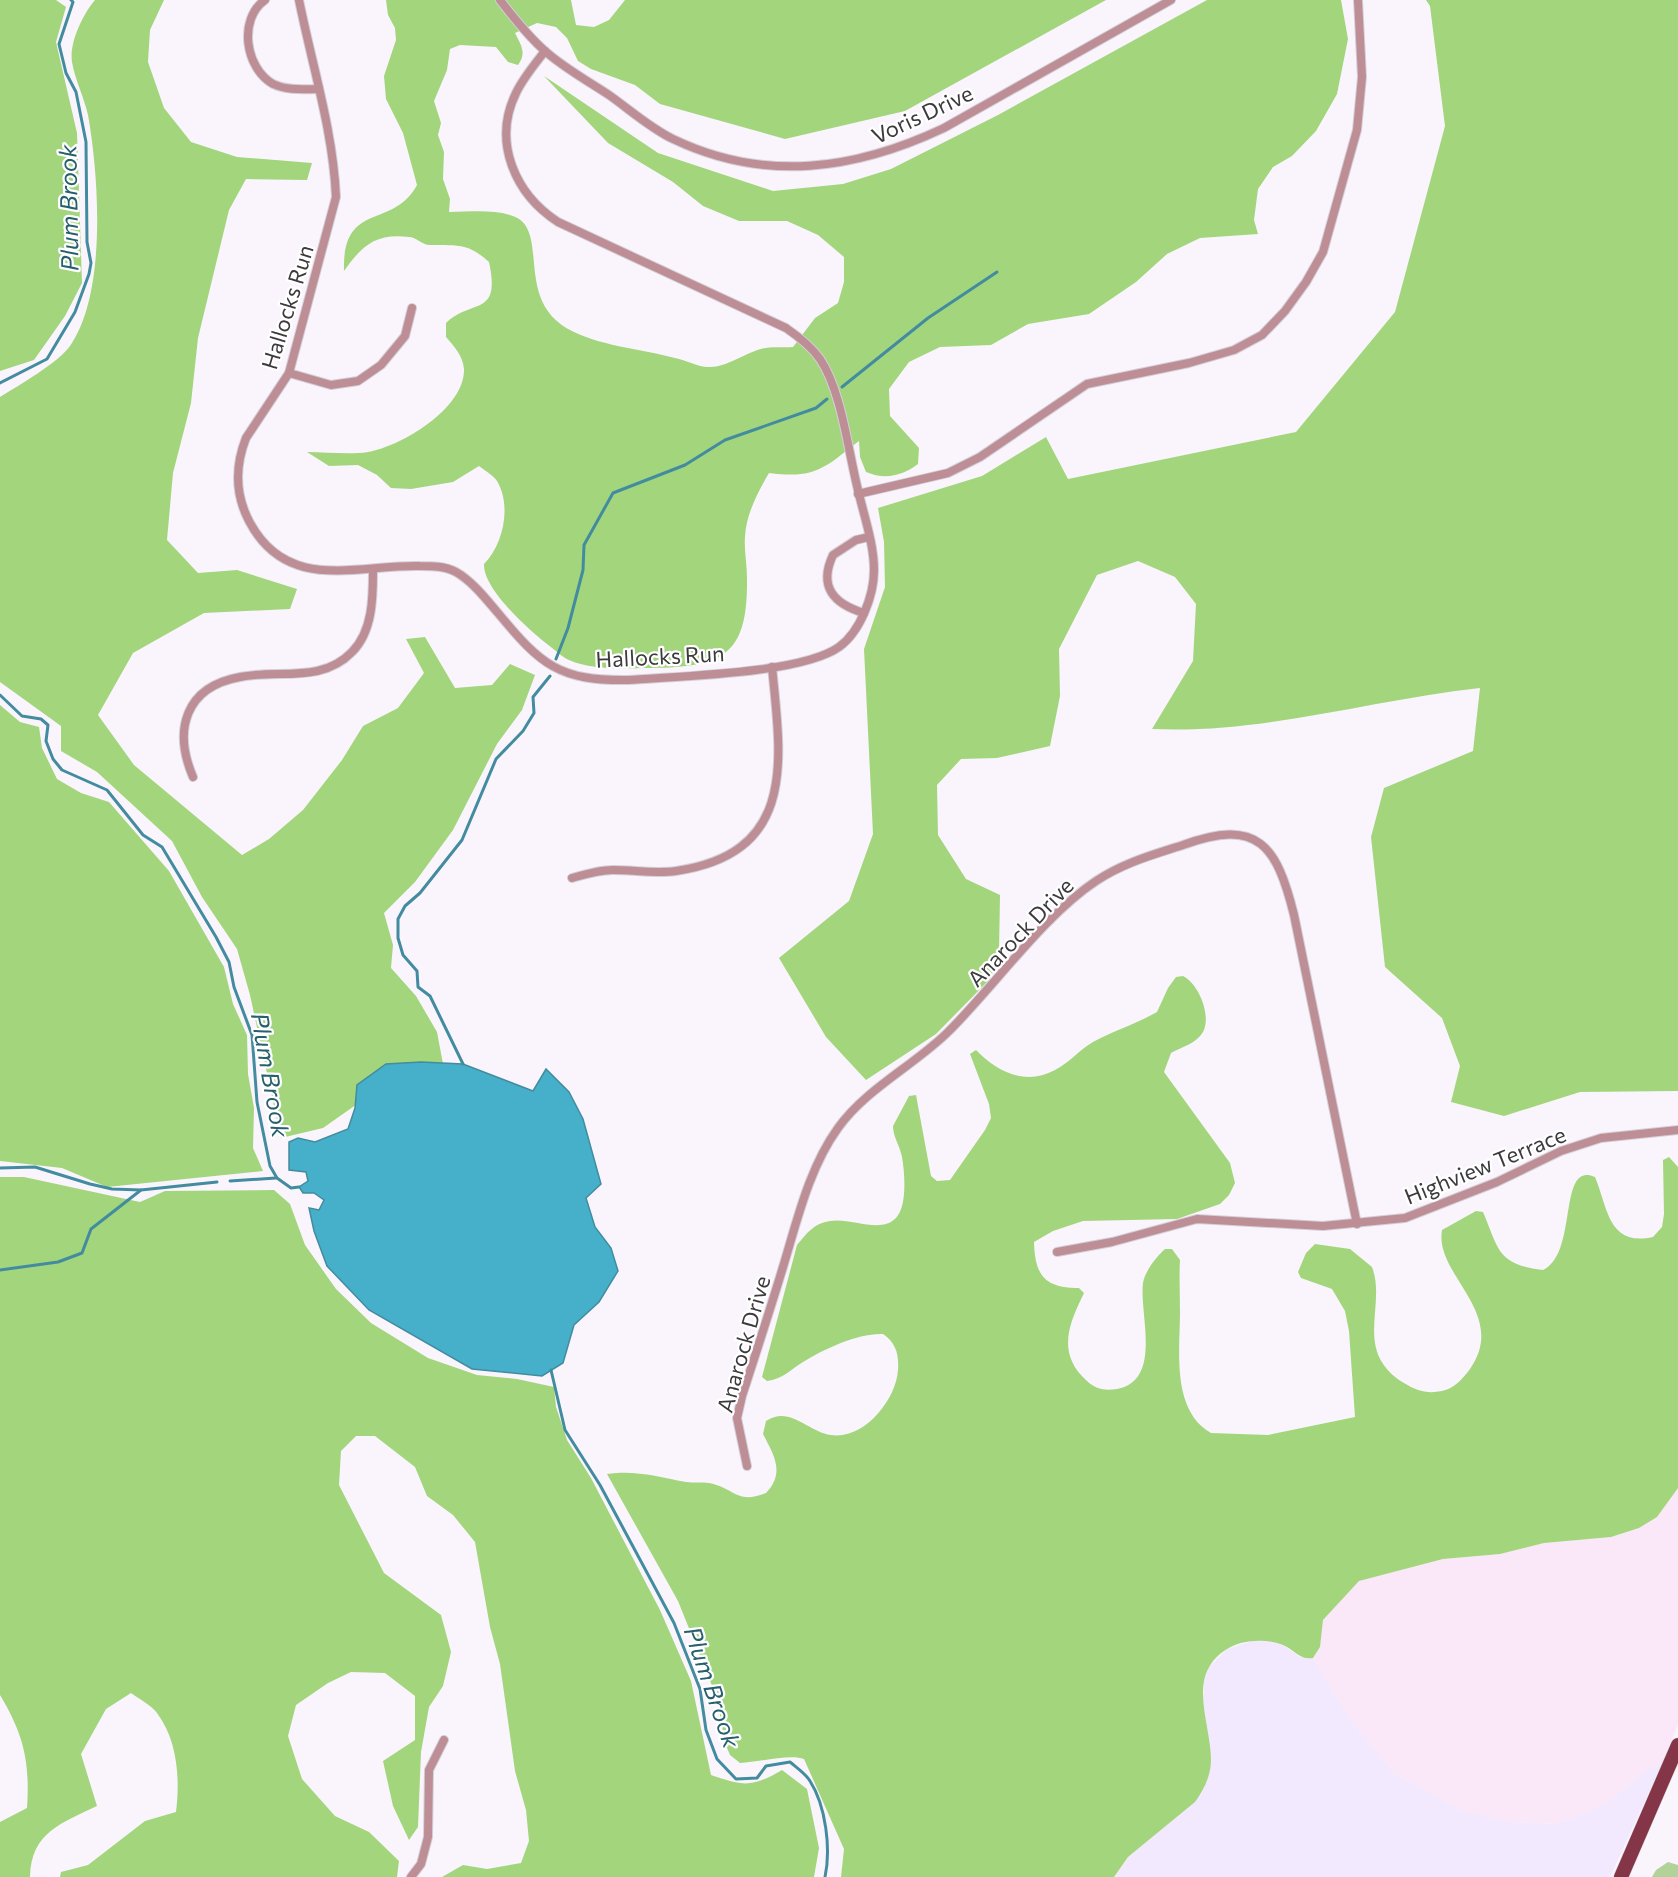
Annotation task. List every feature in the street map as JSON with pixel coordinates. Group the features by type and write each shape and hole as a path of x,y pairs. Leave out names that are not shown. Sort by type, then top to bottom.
{"main road":[{"path":"1621,1877 1678,1745"}],"street":[{"path":"265,0 253,10 249,20 249,38 255,66 267,79 283,87 320,89"},
{"name":"Hallocks Run","path":"299,0 320,89 335,174 336,197 289,373 246,438 242,448 237,476 239,496 246,516 266,545 289,561 331,573 411,565 454,571 489,602 513,631 546,662 567,675 607,681 628,680 772,667 814,660 831,652 851,636 864,613 874,572 869,537 833,388 821,360 807,343 786,328 558,222 537,206 525,193 510,164 507,119 516,92 545,51"},
{"name":"Voris Drive","path":"500,0 545,51 671,138 734,160 768,166 813,167 870,158 907,146 944,128 1171,0"},
{"path":"858,494 948,473 981,457 1087,384 1189,363 1234,350 1262,335 1285,311 1306,282 1326,241 1357,130 1362,77 1358,0"},
{"path":"289,373 331,385 358,381 381,365 405,336 412,308"},
{"path":"864,613 837,601 832,595 827,576 833,555 856,540 869,537"},
{"path":"193,777 184,754 183,729 185,717 200,696 229,679 326,670 346,658 358,644 369,619 373,570"},
{"path":"572,878 600,871 661,872 699,866 739,847 753,833 766,818 773,803 779,767 772,667"},
{"name":"Anarock Drive","path":"747,1466 737,1418 742,1396 802,1206 818,1163 838,1128 865,1100 946,1035 1056,915 1095,882 1134,860 1223,834 1254,837 1275,858 1286,883 1294,915 1357,1224"},
{"name":"Highview Terrace","path":"1057,1252 1112,1242 1197,1219 1323,1226 1405,1218 1446,1204 1561,1151 1601,1138 1678,1130"},
{"path":"411,1877 422,1864 428,1837 429,1770 444,1740"}],"shaded area":[{"path":"1678,1488 1678,1724 1662,1764 1644,1771 1609,1802 1557,1824 1510,1822 1461,1810 1394,1773 1350,1719 1313,1658 1320,1647 1323,1620 1359,1581 1443,1559 1500,1554 1544,1543 1611,1537 1639,1528 1657,1517"},
{"path":"1252,1641 1272,1641 1300,1657 1313,1658 1350,1719 1394,1773 1461,1810 1510,1822 1557,1824 1609,1802 1644,1771 1662,1764 1610,1877 1114,1877 1128,1857 1195,1802 1203,1791 1211,1759 1203,1711 1204,1682 1208,1668 1227,1649"}],"green space":[{"path":"0,0 56,0 66,7 56,42 77,133 82,283 65,316 34,360 0,371"},
{"path":"95,0 164,0 150,30 148,62 164,108 191,142 237,157 312,163 307,180 246,179 229,210 198,338 191,403 173,473 167,540 198,573 237,570 297,589 290,609 204,613 133,653 98,715 134,765 242,855 269,839 303,810 342,760 363,726 398,708 424,673 406,639 425,637 455,688 492,685 510,664 535,675 522,710 497,744 453,830 415,882 384,913 393,945 391,968 416,996 437,1032 443,1064 360,1102 323,1128 281,1138 250,995 237,949 202,897 172,841 97,772 61,751 61,726 0,682 0,397 38,373 65,352 82,323 90,296 97,234 95,170 88,115 73,69 72,54 78,29"},
{"path":"386,0 571,0 576,25 594,27 609,20 625,0 1106,0 905,111 785,139 660,104 635,85 591,69 578,61 567,38 556,27 537,23 515,33 523,53 518,65 508,62 496,47 460,45 450,49 447,70 434,101 441,123 438,135 444,152 443,179 450,199 449,212 498,212 513,216 524,224 530,236 537,286 543,304 555,319 574,332 599,341 706,367 723,365 765,348 793,347 815,318 838,303 844,282 844,257 818,235 787,221 739,221 703,206 673,182 608,143 544,76 658,153 773,191 843,184 891,169 998,115 1207,0 1341,0 1348,39 1337,94 1316,131 1292,156 1273,167 1258,189 1254,220 1258,234 1200,238 1167,254 1136,282 1089,314 1028,324 991,345 940,347 909,362 889,389 890,416 919,448 918,464 906,471 887,476 866,472 860,457 859,441 828,465 809,473 769,473 753,503 746,528 747,578 743,624 736,640 727,652 697,664 676,667 610,668 579,664 564,657 518,619 498,596 486,574 484,564 491,556 500,536 504,502 497,481 479,466 453,482 411,489 391,488 377,475 358,465 329,466 307,452 353,453 382,448 414,433 443,411 462,384 464,369 460,356 446,337 446,323 456,315 482,304 491,292 489,262 474,251 461,246 427,245 412,237 387,237 370,243 344,271 346,249 351,234 360,224 407,199 417,185 403,133 386,99 384,76 396,40 395,28 388,15"},
{"path":"1426,0 1678,0 1678,1091 1580,1092 1504,1116 1451,1102 1460,1066 1442,1018 1385,967 1371,837 1384,788 1473,751 1480,688 1276,721 1193,729 1152,729 1193,661 1196,604 1175,577 1138,561 1097,575 1059,649 1060,696 1050,746 997,758 961,759 937,785 938,835 966,879 1000,895 999,952 991,978 936,1034 866,1080 826,1037 779,958 849,901 873,834 864,649 885,587 884,542 878,508 982,476 1046,437 1068,479 1296,432 1395,312 1445,126 1430,6"},
{"path":"0,705 20,722 39,727 42,748 57,779 81,793 109,802 169,871 224,967 233,1004 247,1035 248,1074 254,1108 253,1148 263,1171 107,1187 62,1168 0,1161"},
{"path":"1183,976 1194,985 1202,1000 1206,1017 1205,1025 1197,1039 1171,1053 1164,1072 1230,1163 1235,1183 1229,1195 1220,1204 1177,1219 1083,1221 1053,1231 1034,1242 1037,1264 1044,1278 1058,1286 1079,1288 1084,1293 1070,1327 1068,1349 1071,1360 1087,1381 1100,1389 1117,1389 1131,1383 1140,1373 1146,1344 1144,1278 1162,1252 1165,1249 1172,1249 1180,1260 1180,1378 1189,1410 1198,1423 1211,1433 1268,1435 1355,1417 1349,1331 1345,1311 1332,1289 1301,1278 1298,1272 1306,1253 1315,1244 1350,1249 1372,1267 1376,1282 1375,1343 1379,1357 1388,1370 1404,1383 1418,1390 1437,1392 1446,1390 1458,1383 1470,1369 1480,1349 1481,1330 1468,1295 1448,1263 1443,1247 1442,1230 1476,1211 1483,1212 1501,1253 1516,1264 1543,1270 1554,1260 1561,1246 1571,1194 1576,1182 1583,1175 1595,1177 1607,1212 1618,1231 1638,1239 1653,1237 1662,1227 1664,1214 1663,1160 1669,1157 1678,1167 1678,1488 1657,1517 1639,1528 1611,1537 1544,1543 1500,1554 1443,1559 1359,1581 1323,1620 1320,1647 1313,1658 1298,1655 1279,1643 1264,1641 1240,1643 1227,1649 1214,1660 1203,1686 1211,1760 1204,1787 1195,1802 1128,1857 1114,1877 841,1877 844,1849 804,1759 783,1758 740,1763 730,1755 725,1743 717,1698 678,1601 607,1474 638,1473 686,1482 709,1483 742,1496 756,1496 766,1493 775,1478 776,1463 763,1434 766,1421 783,1416 831,1435 843,1435 866,1425 885,1405 896,1382 897,1354 894,1345 883,1334 863,1336 831,1347 778,1378 767,1381 762,1377 797,1245 811,1230 824,1222 886,1224 894,1219 901,1210 904,1194 902,1157 893,1126 909,1096 916,1095 931,1176 937,1181 950,1180 991,1118 989,1104 970,1054 976,1050 993,1065 1012,1074 1023,1077 1044,1075 1060,1067 1093,1042 1157,1012 1168,988 1176,977"},
{"path":"0,1177 24,1177 140,1202 165,1191 274,1190 290,1204 305,1245 336,1289 371,1323 428,1358 477,1375 517,1379 554,1387 556,1407 567,1440 591,1478 660,1610 691,1681 711,1775 747,1783 762,1780 782,1770 807,1789 819,1848 814,1877 442,1877 463,1865 487,1869 521,1863 529,1841 526,1810 515,1771 500,1664 490,1627 475,1542 453,1515 427,1496 415,1467 375,1436 356,1436 341,1451 339,1485 384,1573 441,1615 451,1652 443,1686 429,1707 421,1752 418,1827 409,1840 393,1806 383,1761 415,1740 415,1696 385,1673 351,1672 328,1683 296,1705 288,1736 302,1779 335,1816 369,1832 399,1861 397,1877 60,1877 61,1872 88,1865 145,1821 176,1812 178,1787 176,1761 169,1736 154,1710 131,1693 106,1709 81,1754 97,1806 61,1824 42,1839 36,1849 30,1877 0,1877 0,1822 27,1808 28,1792 24,1749 15,1723 0,1695"},
{"path":"1668,1862 1678,1865 1678,1877 1652,1877 1656,1870"}],"water":[{"path":"421,1062 463,1064 533,1091 546,1069 569,1092 583,1119 601,1184 586,1198 595,1227 611,1248 618,1271 599,1302 574,1325 563,1363 542,1376 472,1369 369,1310 327,1266 314,1231 309,1208 319,1210 324,1200 314,1193 303,1193 299,1187 308,1181 306,1172 289,1170 289,1142 298,1138 315,1142 348,1129 355,1108 357,1085 386,1064"}],"waterway":[{"name":"Plum Brook","path":"0,383 47,359 75,312 89,274 91,263 87,242 86,142 76,92 66,73 59,44 73,2 71,0"},
{"path":"842,387 928,318 997,272"},
{"path":"556,659 568,628 583,570 584,545 613,493 685,465 725,440 816,408 827,399"},
{"path":"463,1064 430,996 418,987 417,971 403,955 398,938 398,919 405,906 420,893 462,840 496,759 523,731 534,713 533,697 550,676"},
{"name":"Plum Brook","path":"0,695 22,716 41,719 48,725 46,741 53,759 62,770 107,790 143,835 162,847 229,962 234,987 252,1035 257,1102 270,1166 277,1178 291,1188 299,1187"},
{"path":"0,1168 35,1167 112,1189 141,1190"},
{"path":"230,1181 276,1178"},
{"path":"0,1270 58,1262 82,1253 91,1229 141,1190 217,1182"},
{"name":"Plum Brook","path":"551,1370 565,1430 600,1485 674,1623 700,1689 706,1730 717,1759 736,1779 757,1778 766,1766 790,1762 806,1776 820,1803 826,1828 825,1877"}]}
